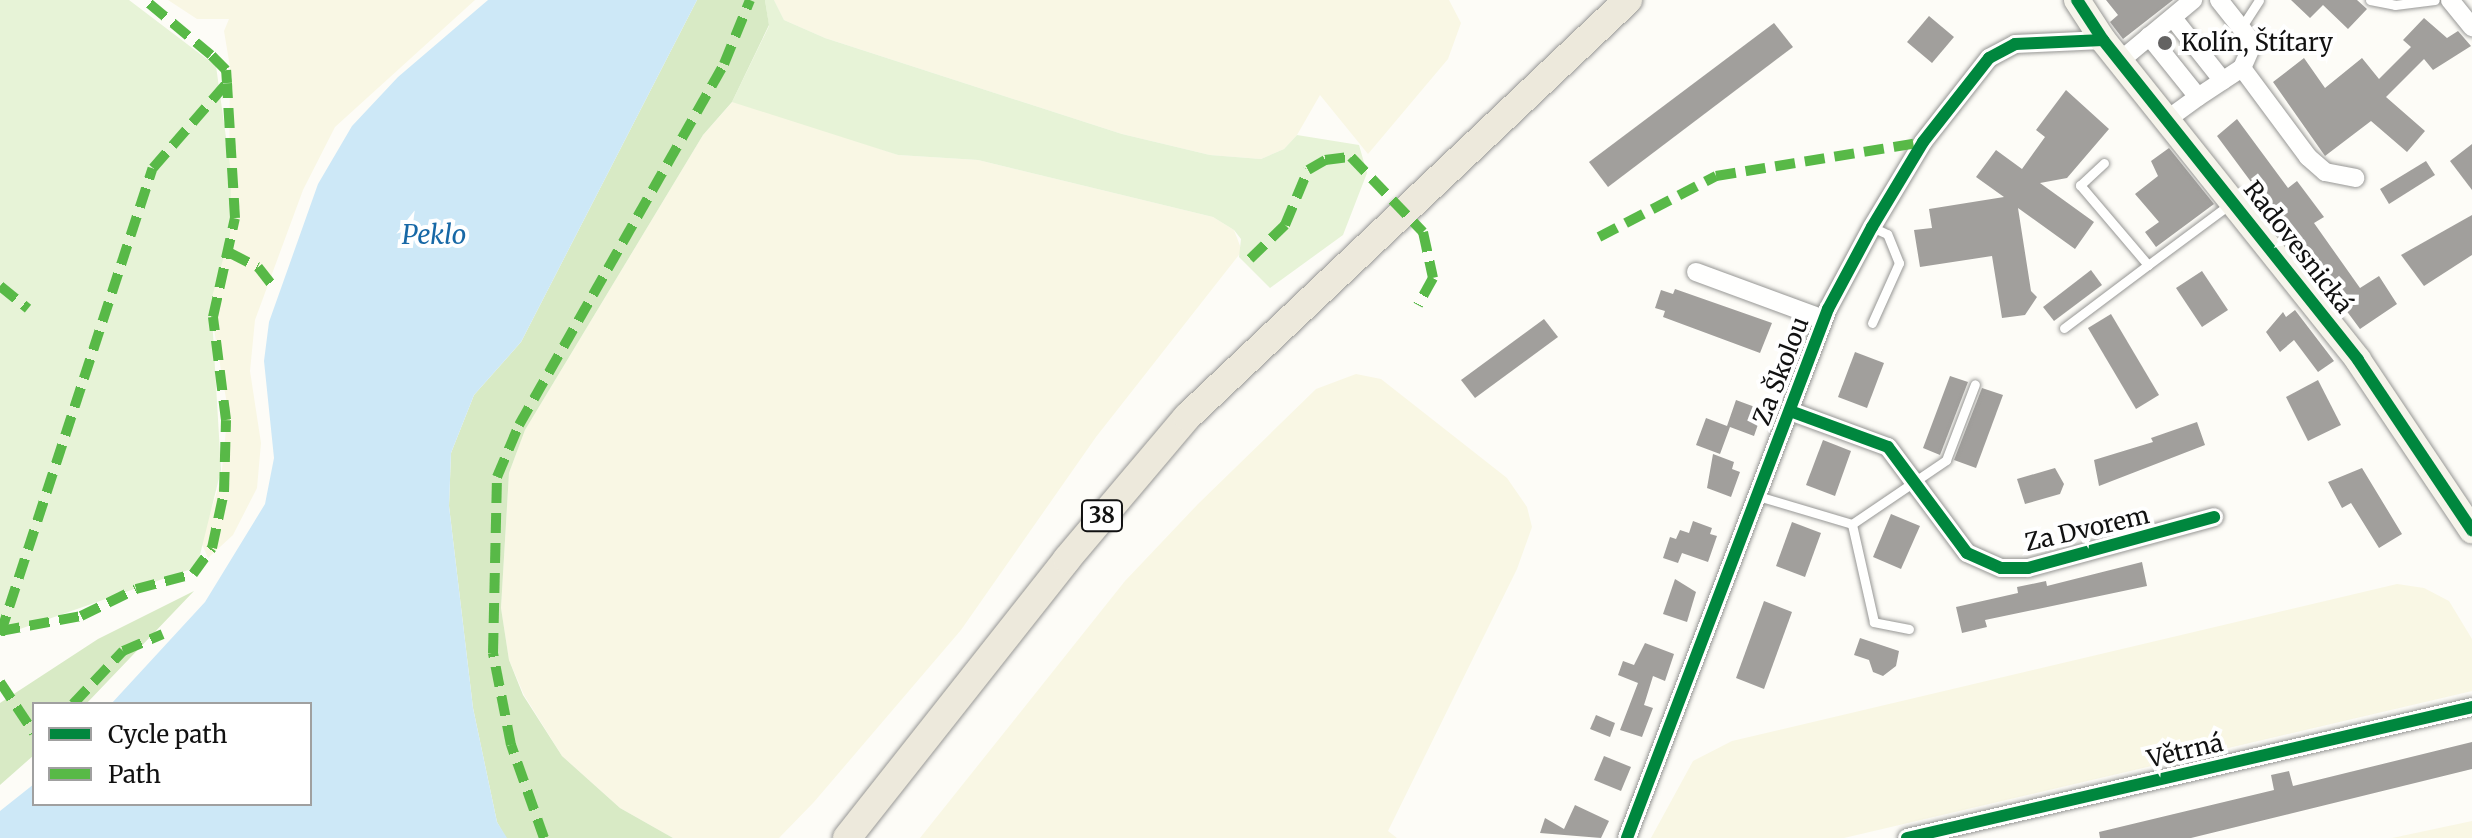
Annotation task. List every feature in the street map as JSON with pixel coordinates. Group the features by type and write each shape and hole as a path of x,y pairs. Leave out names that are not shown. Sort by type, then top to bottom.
{"main road":[{"name":"38","path":"847,838 1169,438 1388,221 1628,0"}],"street":[{"name":"Radovesnická","path":"2077,0 2103,40 2235,200 2358,360 2472,530"},
{"path":"2121,60 2193,0"},
{"path":"2168,119 2242,68 2253,43 2219,0"},
{"path":"2450,0 2472,27"},
{"path":"2173,18 2223,81"},
{"path":"2149,36 2198,97"},
{"name":"Za Školou","path":"1627,838 1824,319 1872,227 1923,142 1989,58 2015,44 2103,40"},
{"path":"2242,68 2308,157 2325,172 2355,178"},
{"path":"1696,272 1824,319"},
{"name":"Za Dvorem","path":"1790,411 1888,447 1917,480 1967,553 2001,568 2028,568 2214,517"},
{"name":"Větrná","path":"1907,838 2472,707"}],"lane":[{"path":"2241,28 2259,0"},
{"path":"2370,0 2395,5 2435,0"},
{"path":"2104,163 2080,185 2148,265"},
{"path":"2064,328 2235,200"},
{"path":"1872,227 1887,234 1899,263 1872,323"},
{"path":"1852,524 1946,460 1975,384"},
{"path":"1758,496 1852,524"},
{"path":"1852,524 1874,622 1909,629"}],"shaded area":[{"path":"168,0 475,0 335,127 303,190 255,320 250,371 261,443 257,488 233,535 208,558 201,542 221,479 228,410 209,301 229,170 230,67 224,31 229,19 197,19"},
{"path":"774,0 1449,0 1461,23 1448,59 1368,154 1320,95 1297,135 1284,149 1261,159 1210,155 1122,134 825,38 784,20"},
{"path":"735,99 898,155 978,160 1213,217 1234,230 1242,251 1096,437 961,630 814,802 779,838 673,838 620,808 562,756 524,695 509,660 501,608 509,473 525,430 703,135"},
{"path":"1356,374 1381,379 1507,478 1527,507 1532,527 1517,569 1388,831 1397,838 920,838 1125,581 1198,504 1316,389"},
{"path":"2397,584 2424,588 2449,601 2472,639 2472,691 1844,838 1651,838 1693,761 1732,741"},
{"path":"2472,821 2472,838 2392,838"}],"green space":[{"path":"0,0 129,0 216,66 231,173 230,236 211,300 221,470 197,567 0,636"},
{"path":"697,0 765,0 769,25 732,102 703,135 525,430 509,473 501,608 509,660 523,695 562,756 620,808 673,838 506,838 497,822 473,708 449,506 451,453 474,395 521,342"},
{"path":"765,0 774,0 784,20 825,38 1122,134 1210,155 1261,159 1284,149 1297,135 1359,145 1367,173 1343,235 1270,288 1239,257 1241,239 1234,230 1213,217 978,160 898,155 732,102 769,26"},
{"path":"194,591 88,702 32,702 32,757 0,785 0,703 98,639"}],"water":[{"name":"Peklo","path":"488,0 697,0 521,342 474,395 451,453 449,506 473,708 497,822 507,838 0,838 0,811 32,786 32,806 312,806 312,702 113,702 205,602 265,504 274,458 264,361 269,322 318,184 352,126 398,77"}],"building":[{"path":"2106,0 2173,0 2123,39 2110,22 2118,15"},
{"path":"2291,0 2357,0 2367,9 2348,29 2323,5 2310,18"},
{"path":"1929,16 1954,37 1932,63 1907,42"},
{"path":"2424,18 2447,38 2458,31 2471,46 2433,70 2424,59 2386,97 2425,131 2407,152 2371,121 2325,156 2273,82 2304,58 2325,88 2362,58 2379,79 2411,47 2403,40"},
{"path":"1774,23 1793,47 1608,187 1589,162"},
{"path":"2066,90 2109,129 2067,178 2040,183 2094,222 2075,249 2018,208 2031,291 2037,297 2025,315 2002,318 1992,256 1920,267 1914,230 1932,228 1929,209 2004,197 1976,177 1996,150 2022,169 2045,137 2036,130"},
{"path":"2237,119 2288,188 2297,181 2324,217 2314,223 2360,288 2379,276 2397,304 2360,329 2217,136"},
{"path":"2472,144 2472,190 2450,161"},
{"path":"2169,148 2214,204 2156,247 2145,232 2159,222 2135,194 2158,176 2151,161"},
{"path":"2426,161 2435,175 2389,204 2380,189"},
{"path":"2472,215 2472,255 2424,286 2401,255"},
{"path":"2091,270 2102,285 2054,321 2043,307"},
{"path":"2202,271 2228,310 2202,327 2176,288"},
{"path":"1675,289 1772,323 1760,353 1663,317 1665,311 1655,308 1661,290 1673,294"},
{"path":"2295,310 2334,361 2318,372 2294,340 2280,352 2266,332 2283,312 2286,317"},
{"path":"2111,314 2159,395 2136,409 2088,328"},
{"path":"1544,319 1558,337 1475,398 1461,380"},
{"path":"1855,352 1884,363 1867,408 1838,397"},
{"path":"1950,376 1968,382 1940,455 1923,448"},
{"path":"2318,380 2341,425 2308,441 2286,397"},
{"path":"1982,388 2003,395 1976,468 1954,460"},
{"path":"1736,400 1763,410 1754,436 1730,427 1720,454 1696,445 1706,418 1727,426"},
{"path":"2197,422 2205,445 2099,486 2094,460 2153,442 2151,438"},
{"path":"1823,440 1851,451 1835,496 1806,485"},
{"path":"1713,454 1734,462 1732,469 1740,472 1731,497 1707,488"},
{"path":"2055,468 2064,484 2060,494 2025,504 2017,479"},
{"path":"2362,468 2402,534 2379,548 2351,503 2342,508 2328,482"},
{"path":"1891,514 1920,526 1901,569 1873,557"},
{"path":"1693,521 1712,528 1710,534 1717,536 1708,562 1682,553 1678,563 1663,558 1670,537 1676,539 1680,530 1689,533"},
{"path":"1792,522 1821,533 1805,577 1776,566"},
{"path":"2142,562 2147,586 1985,620 1987,627 1962,633 1956,607 2018,593 2017,587 2046,581 2047,586"},
{"path":"1675,579 1696,592 1687,622 1663,614"},
{"path":"1764,601 1792,612 1764,689 1736,678"},
{"path":"1860,638 1899,651 1896,666 1883,676 1873,672 1869,660 1854,655"},
{"path":"1645,643 1674,654 1665,681 1653,676 1644,705 1653,708 1642,737 1620,730 1638,683 1618,675 1623,661 1634,665"},
{"path":"1596,715 1615,723 1610,737 1590,729"},
{"path":"2472,742 2472,769 2191,838 2100,838 2099,832 2274,790 2271,775 2289,771 2293,786"},
{"path":"1604,756 1631,767 1621,791 1594,780"},
{"path":"1575,805 1609,821 1601,838 1540,833 1545,818 1564,829"}],"marked path":[{"path":"0,631 81,616 136,589 193,574 212,548 224,492 226,420 213,317 235,218 226,70 145,0"},
{"path":"544,838 511,745 493,653 497,477 519,425 724,64 750,0"},
{"path":"0,635 153,168 227,83"},
{"path":"1599,237 1716,176 1923,142"},
{"path":"1250,259 1285,225 1308,170 1325,160 1351,157 1423,232 1433,278 1418,305"},
{"path":"230,253 258,267 276,290"},
{"path":"0,286 28,309"},
{"path":"75,702 123,651 163,634"},
{"path":"0,682 32,730"}],"cycle path":[{"path":"2077,0 2103,40 2358,360 2472,530"},
{"path":"1627,838 1828,309 1872,227 1923,142 1989,58 2015,44 2103,40"},
{"path":"1790,411 1888,447 1967,553 2001,568 2028,568 2214,517"},
{"path":"1907,838 2472,707"}],"place":[{"name":"Kolín, Štítary","path":"2165,43"}]}
